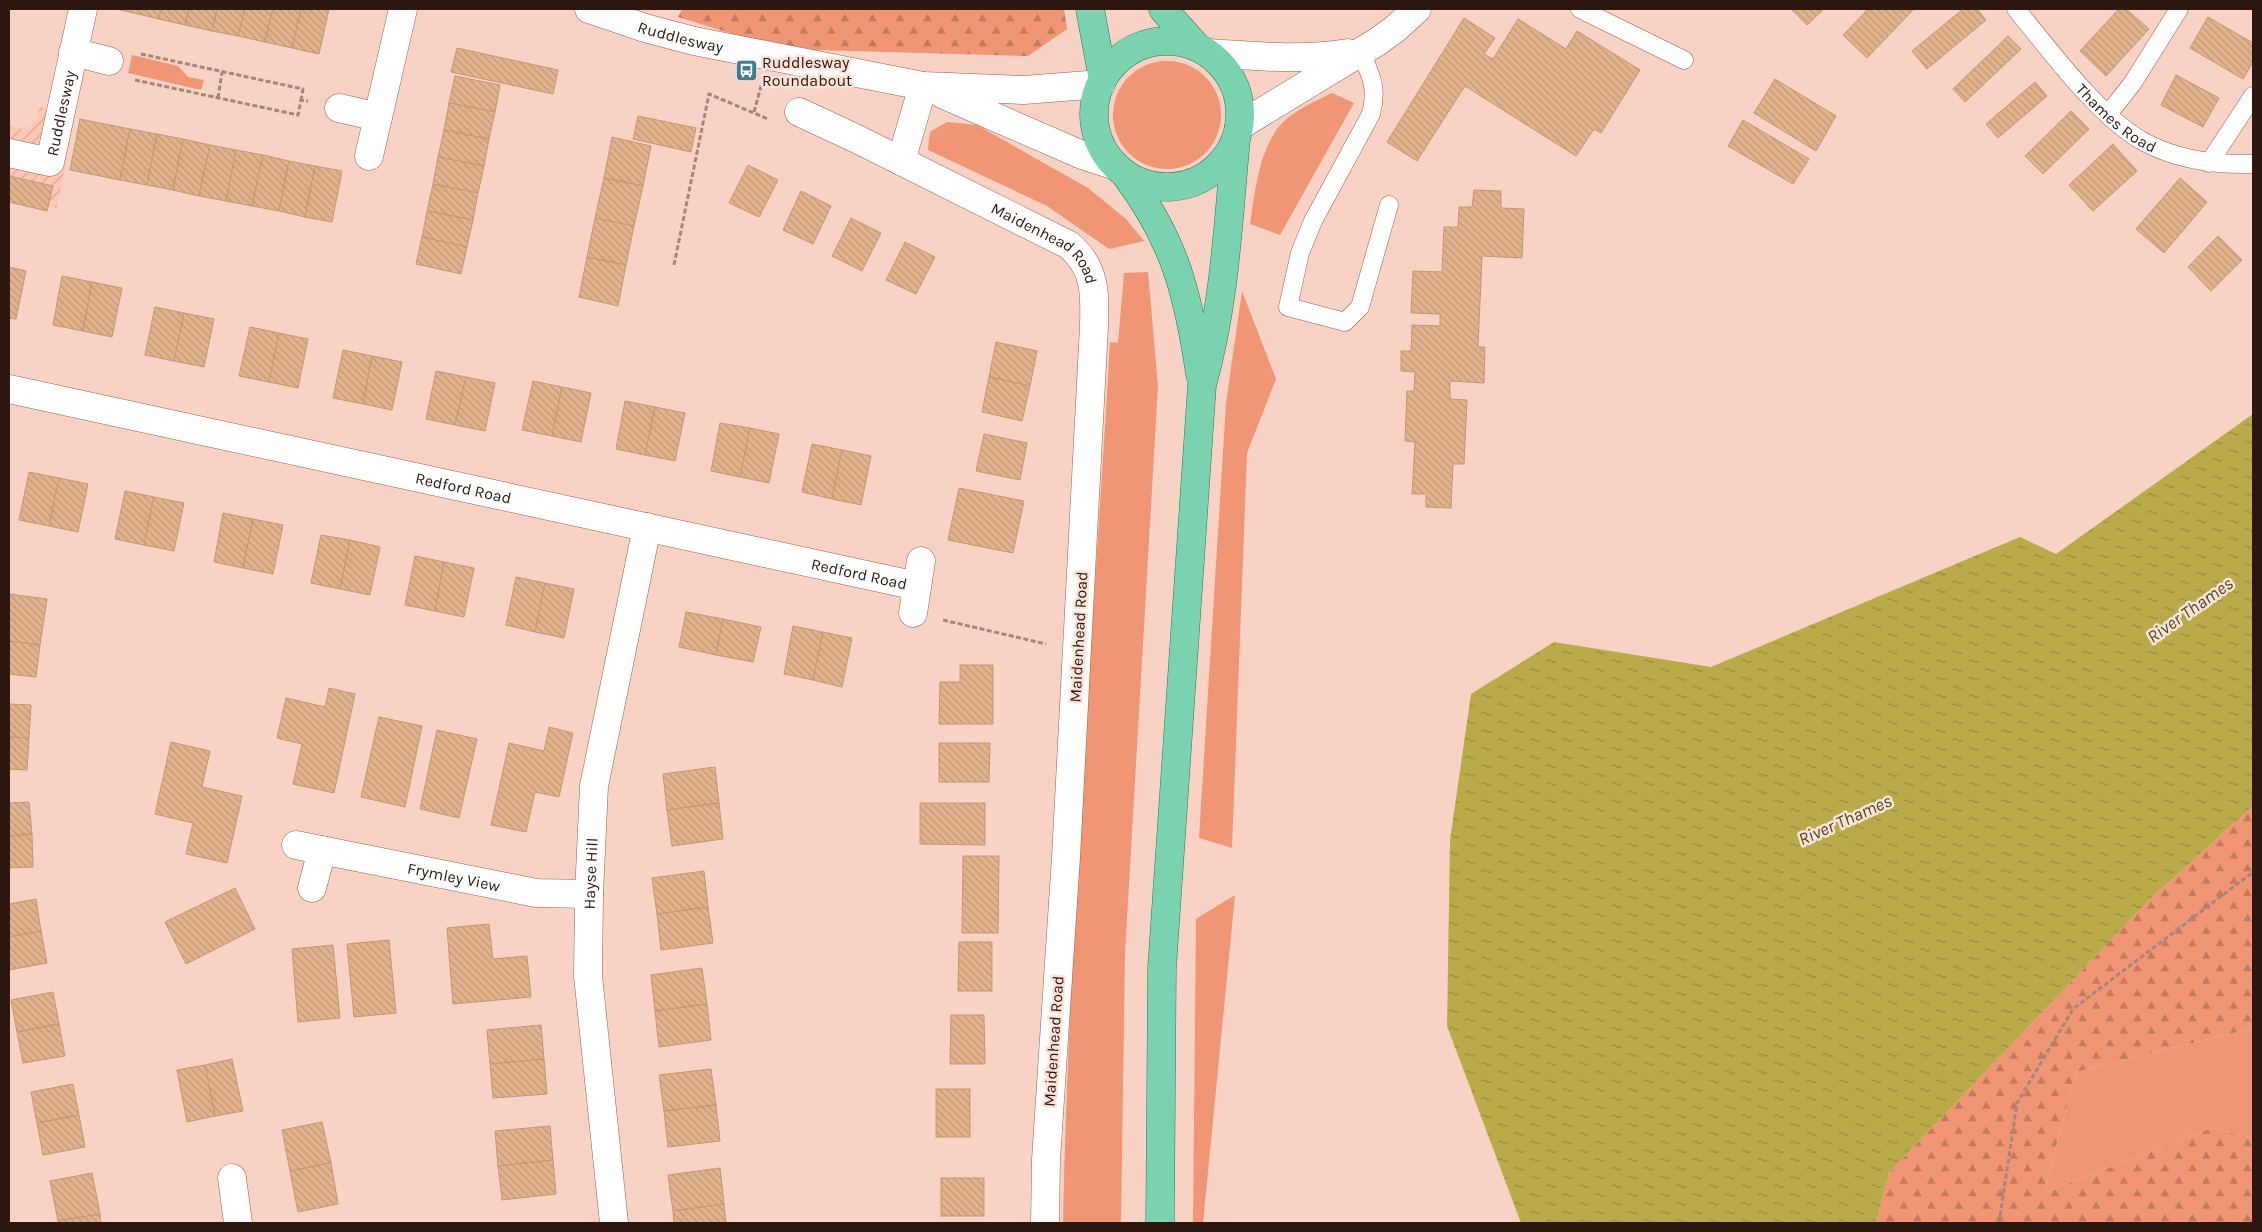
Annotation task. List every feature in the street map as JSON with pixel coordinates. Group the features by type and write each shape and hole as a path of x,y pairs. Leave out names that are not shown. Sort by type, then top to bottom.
{"main road":[{"path":"1090,9 1102,82"},
{"path":"1160,1223 1162,968 1202,386 1210,357 1222,296 1240,111 1234,85 1219,62 1202,49 1163,9"},
{"path":"1202,49 1169,40 1146,44 1125,54 1108,70 1095,104 1095,126 1103,148 1158,222 1178,269 1192,321 1202,386"},
{"path":"1120,170 1136,180 1161,187 1187,184 1210,174 1221,164 1237,133"}],"street":[{"name":"Ruddlesway","path":"9,153 50,162 83,9"},
{"path":"369,156 403,9"},
{"name":"Ruddlesway","path":"589,9 645,28 694,41 922,86 1024,90 1102,82"},
{"path":"1237,133 1395,29 1417,9"},
{"path":"1202,49 1288,58 1313,58 1360,52"},
{"name":"Ruddlesway","path":"73,52 117,63"},
{"name":"Ruddlesway","path":"922,86 1120,170"},
{"path":"901,161 922,86"},
{"path":"339,108 378,117"},
{"name":"Maidenhead Road","path":"799,112 1069,245 1081,255 1090,271 1094,312 1078,651 1046,1160 1045,1223"},
{"name":"Redford Road","path":"9,390 647,527 919,574 913,613"},
{"name":"Hayse Hill","path":"614,1223 588,976 589,894 594,786 647,527"},
{"name":"Frymley View","path":"312,888 309,848 536,893 589,894"},
{"path":"232,1178 238,1223"}],"lane":[{"path":"1580,9 1684,60"},
{"name":"Thames Road","path":"2016,9 2060,62 2108,114 2127,131 2145,143 2167,152 2209,163 2253,164"},
{"path":"2108,114 2145,65 2179,9"},
{"path":"1360,52 1374,84 1376,99 1372,114 1313,221 1300,253 1288,307 1345,322 1360,307 1389,205"},
{"path":"2209,163 2253,96"}],"path":[{"path":"130,52 222,72 303,89 298,115 123,78 117,63 130,52"},
{"path":"218,98 222,72"},
{"path":"674,265 709,94 794,129 799,112"},
{"path":"301,100 339,108"},
{"path":"913,613 1078,651"},
{"path":"1999,1223 2018,1103 2073,1009 2253,872"}],"shaded area":[{"path":"40,107 75,114 57,208 9,197 9,126 22,129 34,124"}],"green space":[{"path":"682,9 1064,9 1067,29 1028,56 781,49 678,17"},
{"path":"132,55 178,66 188,77 204,80 201,90 128,73"},
{"path":"1167,61 1187,66 1205,77 1216,95 1221,115 1216,135 1205,153 1187,164 1167,169 1147,164 1129,153 1118,135 1113,115 1118,95 1129,77 1147,66"},
{"path":"1332,93 1354,103 1280,235 1250,224 1261,165 1269,142 1275,132 1293,114"},
{"path":"947,122 977,125 1088,188 1126,219 1144,241 1109,249 1047,206 928,150 930,132"},
{"path":"1148,272 1158,386 1125,953 1121,1223 1063,1223 1070,1003 1110,342 1118,343 1124,273"},
{"path":"1242,291 1276,379 1247,453 1232,848 1199,838 1226,404"},
{"path":"2253,806 2253,1028 2076,1072 2044,1193 2212,1128 2253,1138 2253,1223 1876,1223 1889,1173 2149,900"},
{"path":"1235,895 1203,1223 1193,1223 1196,919"},
{"path":"2253,1028 2253,1138 2212,1128 2044,1193 2076,1072"}],"water":[{"name":"River Thames","path":"2253,414 2253,806 2149,900 1889,1173 1876,1223 1521,1223 1447,1026 1450,840 1471,694 1554,642 1711,667 2020,537 2056,554"}],"building":[{"path":"117,9 161,9 159,19"},
{"path":"161,9 189,9 185,25 159,19"},
{"path":"189,9 217,9 212,31 185,25"},
{"path":"217,9 245,9 238,36 212,31"},
{"path":"245,9 273,9 265,42 238,36"},
{"path":"273,9 301,9 292,48 265,42"},
{"path":"301,9 329,9 319,54 292,48"},
{"path":"1824,9 1807,25 1792,10"},
{"path":"1868,9 1913,10 1867,58 1843,35"},
{"path":"1963,9 1977,9 1986,20 1927,69 1912,51"},
{"path":"2119,9 2126,9 2149,29 2106,76 2080,51"},
{"path":"2208,17 2253,43 2253,62 2243,79 2190,48"},
{"path":"1464,18 1495,38 1484,54 1493,59 1518,19 1566,49 1577,31 1640,70 1601,133 1594,129 1576,156 1465,86 1417,161 1387,142"},
{"path":"2008,36 2021,49 1965,102 1953,89"},
{"path":"457,48 558,70 553,94 451,72"},
{"path":"2176,75 2219,98 2203,127 2161,105"},
{"path":"455,76 500,85 495,112 449,103"},
{"path":"1775,79 1836,116 1816,151 1754,113"},
{"path":"2035,82 2047,96 1998,138 1986,124"},
{"path":"449,103 495,112 489,139 444,130"},
{"path":"2071,111 2089,129 2043,174 2025,156"},
{"path":"638,116 696,128 691,152 633,139"},
{"path":"80,119 130,129 120,180 70,170"},
{"path":"1743,120 1809,159 1793,184 1728,146"},
{"path":"130,129 157,134 147,185 120,180"},
{"path":"444,130 489,139 484,166 438,157"},
{"path":"157,134 183,139 173,190 147,185"},
{"path":"612,137 651,146 643,186 604,178"},
{"path":"183,139 210,145 199,196 173,190"},
{"path":"2113,144 2137,171 2093,211 2069,185"},
{"path":"210,145 236,150 226,201 199,196"},
{"path":"236,150 263,155 252,206 226,201"},
{"path":"263,155 289,161 279,211 252,206"},
{"path":"438,157 484,166 478,193 433,184"},
{"path":"289,161 315,166 305,217 279,211"},
{"path":"748,165 778,180 759,217 729,203"},
{"path":"315,166 342,171 332,222 305,217"},
{"path":"9,176 53,186 47,211 9,202"},
{"path":"604,178 643,186 634,226 595,218"},
{"path":"2180,178 2207,202 2164,253 2136,229"},
{"path":"433,184 478,193 473,220 427,211"},
{"path":"1474,190 1501,191 1501,208 1524,209 1522,258 1482,256 1478,347 1485,347 1484,383 1450,381 1450,399 1467,400 1464,464 1453,464 1451,508 1426,507 1426,494 1412,494 1415,442 1405,441 1407,391 1414,391 1415,372 1401,371 1401,351 1411,351 1412,325 1440,326 1440,314 1411,313 1413,271 1442,272 1444,227 1458,227 1459,207 1472,207"},
{"path":"801,191 831,206 813,244 783,230"},
{"path":"427,211 473,220 467,247 422,237"},
{"path":"595,218 634,226 626,265 587,257"},
{"path":"851,218 881,233 862,271 832,256"},
{"path":"2218,236 2242,260 2211,291 2188,267"},
{"path":"422,237 467,247 461,274 416,264"},
{"path":"905,242 935,257 916,294 886,280"},
{"path":"587,257 626,265 618,306 579,297"},
{"path":"9,267 26,271 16,319 9,318"},
{"path":"62,276 92,282 83,331 53,325"},
{"path":"92,282 122,288 112,337 83,331"},
{"path":"155,307 184,313 174,361 145,355"},
{"path":"184,313 214,319 204,367 174,361"},
{"path":"250,327 279,333 269,382 239,376"},
{"path":"279,333 308,339 298,388 269,382"},
{"path":"996,342 1037,351 1030,386 989,377"},
{"path":"343,350 372,356 363,404 333,398"},
{"path":"372,356 402,362 392,410 363,404"},
{"path":"436,371 466,377 455,425 426,419"},
{"path":"466,377 495,383 485,431 455,425"},
{"path":"989,377 1030,386 1022,421 982,412"},
{"path":"533,381 562,387 552,436 522,430"},
{"path":"562,387 591,393 581,442 552,436"},
{"path":"625,401 655,407 645,455 616,449"},
{"path":"655,407 685,413 675,461 645,455"},
{"path":"720,423 750,428 740,477 711,471"},
{"path":"750,428 779,434 769,483 740,477"},
{"path":"984,434 1027,443 1020,480 976,471"},
{"path":"812,444 842,450 832,499 802,492"},
{"path":"842,450 871,456 861,505 832,499"},
{"path":"29,472 59,478 49,526 19,520"},
{"path":"59,478 88,484 78,532 49,526"},
{"path":"959,488 1024,501 1013,553 948,540"},
{"path":"125,491 154,497 144,545 115,539"},
{"path":"154,497 184,503 174,551 144,545"},
{"path":"223,513 253,519 243,568 214,562"},
{"path":"253,519 283,525 273,574 243,568"},
{"path":"321,535 350,540 340,589 311,583"},
{"path":"350,540 380,547 370,595 340,589"},
{"path":"415,556 444,562 435,611 405,605"},
{"path":"444,562 474,568 464,617 435,611"},
{"path":"516,577 545,583 535,632 506,625"},
{"path":"545,583 574,589 564,638 535,632"},
{"path":"9,594 47,599 40,645 9,641"},
{"path":"686,612 723,619 716,655 679,647"},
{"path":"723,619 761,627 753,662 716,655"},
{"path":"793,626 823,632 813,680 784,674"},
{"path":"823,632 852,638 842,687 813,680"},
{"path":"9,641 40,645 36,677 9,674"},
{"path":"960,665 993,665 993,724 939,724 940,682 960,682"},
{"path":"329,688 355,694 334,793 293,784 302,744 277,738 286,698 325,707"},
{"path":"9,704 31,705 29,738 9,737"},
{"path":"379,717 422,726 405,807 361,797"},
{"path":"549,727 573,733 559,797 535,792 526,832 491,825 509,743 544,751"},
{"path":"437,730 477,739 459,818 420,809"},
{"path":"9,737 29,738 27,770 9,769"},
{"path":"171,742 210,751 202,787 242,796 227,863 186,854 193,823 155,814"},
{"path":"939,743 990,743 989,782 939,782"},
{"path":"715,767 719,803 667,810 663,774"},
{"path":"29,802 32,834 9,836 9,803"},
{"path":"719,803 723,839 672,846 667,810"},
{"path":"920,803 985,803 985,845 920,844"},
{"path":"32,834 33,867 9,868 9,836"},
{"path":"963,856 999,856 998,933 962,933"},
{"path":"704,871 708,907 657,914 652,878"},
{"path":"235,888 255,929 186,964 165,922"},
{"path":"36,899 41,931 9,937 9,904"},
{"path":"708,907 713,943 661,950 657,914"},
{"path":"489,924 493,959 527,956 531,997 453,1004 447,928"},
{"path":"41,931 47,963 9,970 9,937"},
{"path":"389,940 396,1013 354,1017 347,944"},
{"path":"959,942 992,942 992,991 958,991"},
{"path":"333,945 340,1018 298,1022 292,949"},
{"path":"702,968 707,1004 655,1011 651,975"},
{"path":"53,992 59,1024 17,1032 11,1000"},
{"path":"707,1004 711,1040 659,1047 655,1011"},
{"path":"951,1015 984,1015 985,1064 950,1064"},
{"path":"59,1024 65,1056 23,1063 17,1032"},
{"path":"541,1025 544,1059 490,1064 487,1030"},
{"path":"232,1059 243,1111 215,1116 205,1065"},
{"path":"544,1059 547,1094 493,1098 490,1064"},
{"path":"205,1065 215,1116 187,1122 177,1070"},
{"path":"711,1069 716,1105 664,1111 659,1075"},
{"path":"73,1084 79,1115 37,1123 31,1092"},
{"path":"936,1089 970,1089 970,1137 936,1137"},
{"path":"716,1105 720,1141 668,1147 664,1111"},
{"path":"79,1115 85,1147 43,1155 37,1123"},
{"path":"322,1122 331,1163 290,1171 282,1130"},
{"path":"550,1126 553,1160 498,1166 495,1131"},
{"path":"553,1160 556,1194 502,1200 498,1166"},
{"path":"331,1163 338,1204 298,1212 290,1171"},
{"path":"720,1168 724,1204 673,1211 668,1175"},
{"path":"92,1173 100,1214 58,1221 50,1181"},
{"path":"941,1178 984,1178 984,1216 941,1216"},
{"path":"724,1204 726,1223 674,1223 673,1211"},
{"path":"100,1214 101,1223 59,1223 58,1221"}],"place":[{"name":"Ruddlesway Roundabout","path":"746,71"}]}
